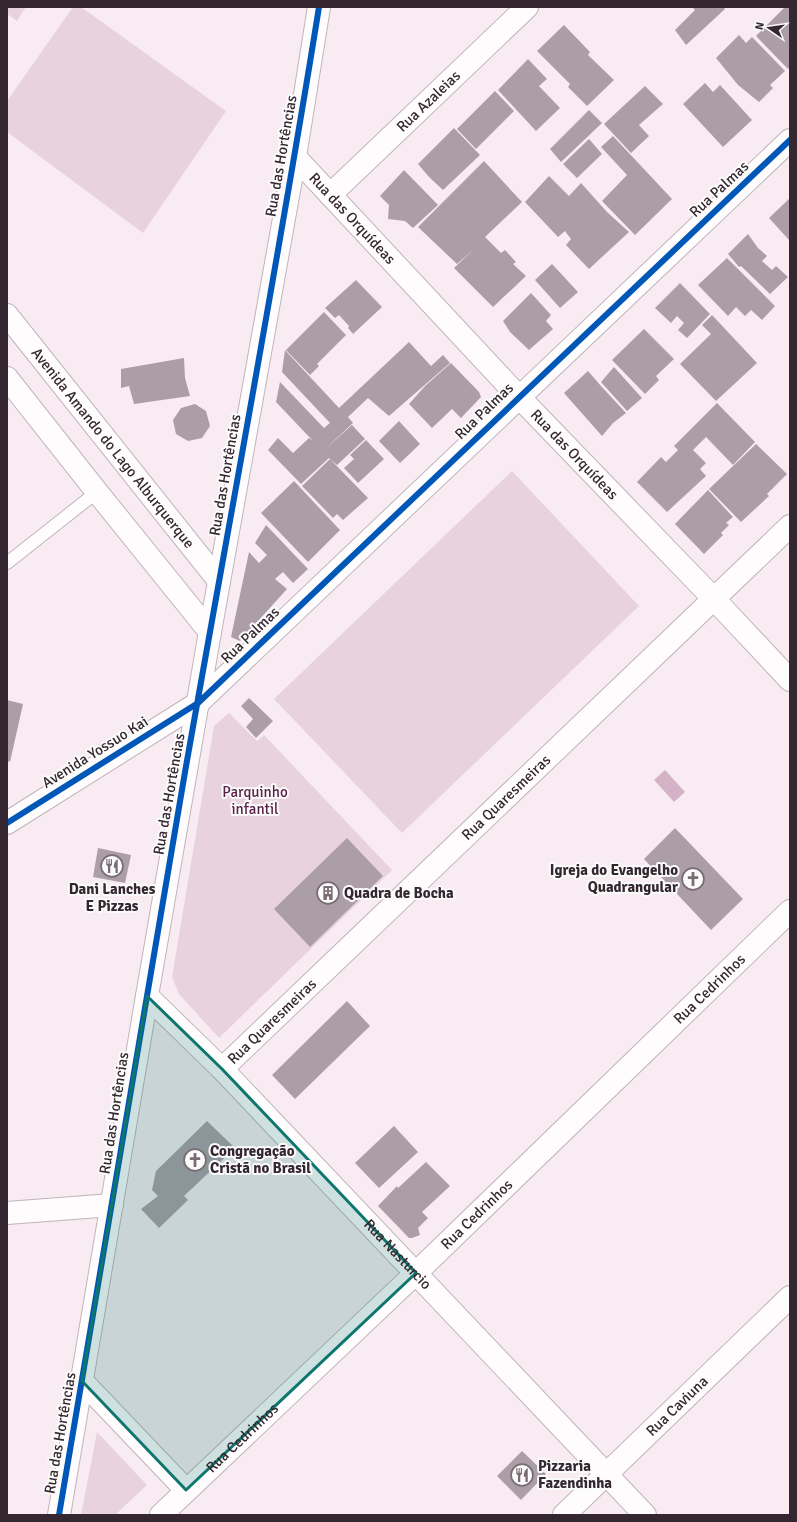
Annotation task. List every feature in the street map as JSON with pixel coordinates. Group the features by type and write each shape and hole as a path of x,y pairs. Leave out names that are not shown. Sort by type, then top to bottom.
{"street":[{"name":"Rua das Hortências","path":"59,1515 210,632 295,157 319,7"},
{"name":"Rua Azaleias","path":"330,195 527,7"},
{"name":"Rua Palmas","path":"198,703 518,397 790,140"},
{"name":"Rua das Orquídeas","path":"295,157 518,397 714,599 790,680"},
{"name":"Avenida Amando do Lago Alburquerque","path":"7,315 219,581"},
{"path":"7,378 210,632"},
{"name":"Rua Quaresmeiras","path":"222,1069 790,526"},
{"name":"Avenida Yossuo Kai","path":"7,823 198,703"},
{"name":"Rua Cedrinhos","path":"161,1515 416,1273 790,911"},
{"name":"Rua Nasturcio","path":"147,996 222,1069 645,1515"},
{"path":"7,1213 112,1205"},
{"name":"Rua Caviuna","path":"564,1515 790,1298"},
{"path":"82,1381 186,1490"}],"lane":[{"path":"7,563 97,492"}],"highlighted area":[{"path":"147,996 222,1069 416,1273 186,1490 82,1381"}],"green space":[{"path":"7,7 26,7 17,21 7,14"},
{"path":"73,7 81,7 226,111 143,233 7,132 7,101"},
{"path":"512,471 639,606 402,833 274,699"},
{"name":"Parquinho infantil","path":"229,713 257,741 264,735 392,870 219,1038 179,994 172,977 214,726"},
{"path":"97,1432 147,1485 115,1515 81,1515"}],"shaded area":[{"path":"665,770 685,792 674,802 654,780"}],"building":[{"path":"692,7 723,7 725,9 686,45 675,30 695,10"},
{"path":"785,7 790,7 790,67 788,69 756,36"},
{"path":"564,25 590,52 588,55 614,80 587,106 568,87 570,84 537,51"},
{"path":"739,35 746,43 752,37 785,71 770,85 773,88 759,102 738,85 716,58"},
{"path":"528,59 547,79 539,86 560,108 536,131 498,90"},
{"path":"705,83 713,92 720,85 752,120 723,147 683,104"},
{"path":"645,86 663,104 639,125 649,136 631,153 604,124"},
{"path":"495,91 514,111 476,149 457,129"},
{"path":"589,110 602,123 561,162 550,149"},
{"path":"454,128 480,155 443,190 418,164"},
{"path":"613,136 672,199 635,235 602,201 627,175 601,147"},
{"path":"589,139 602,154 577,178 563,164"},
{"path":"484,161 522,202 485,237 501,253 505,250 516,262 513,264 526,276 493,307 454,268 474,249 457,264 418,227"},
{"path":"404,170 438,205 413,228 405,221 388,219 389,205 380,196"},
{"path":"549,176 569,196 581,183 607,212 629,232 589,269 566,245 571,239 565,231 558,237 525,202"},
{"path":"790,198 790,239 789,240 769,218"},
{"path":"748,234 758,248 767,256 762,261 772,270 776,266 788,277 770,294 741,266 739,267 728,254"},
{"path":"727,258 775,306 762,320 751,310 745,316 736,307 728,316 698,285"},
{"path":"552,264 578,292 560,308 535,280"},
{"path":"356,280 382,307 353,334 348,328 349,326 339,315 335,318 325,308"},
{"path":"680,283 710,314 687,338 678,330 684,323 677,316 671,323 655,308"},
{"path":"531,293 551,315 546,321 553,329 529,350 510,332 503,321"},
{"path":"324,312 346,335 317,364 319,366 310,375 286,350"},
{"path":"712,315 757,363 716,401 680,364 711,334 702,325"},
{"path":"644,329 674,359 656,376 659,380 645,394 612,360"},
{"path":"409,342 431,366 443,355 450,363 389,416 368,398 348,417 353,423 322,452 352,425 365,439 337,465 329,458 301,484 268,450 278,438 293,453 309,438 313,441 276,402 280,382 324,428 330,423 282,372 285,350 339,408"},
{"path":"184,358 185,378 190,396 134,404 129,386 121,388 121,369"},
{"path":"451,363 479,392 481,397 461,418 452,409 432,428 409,404 425,386"},
{"path":"614,367 642,398 627,411 601,382"},
{"path":"588,371 626,413 613,423 602,436 564,393"},
{"path":"717,403 755,442 733,465 706,437 693,450 706,463 700,469 706,476 667,512 637,482 661,457 666,462 678,450 674,446"},
{"path":"195,404 206,411 210,426 202,438 188,441 176,434 173,420 181,408"},
{"path":"399,421 420,444 400,463 379,441"},
{"path":"366,440 384,459 358,483 344,468 354,459 350,455"},
{"path":"756,444 787,474 767,494 769,496 741,522 709,489"},
{"path":"330,459 368,498 343,520 337,514 333,518 302,486"},
{"path":"294,481 340,530 308,562 261,513"},
{"path":"708,490 733,517 726,523 729,525 721,533 723,535 704,554 675,524"},
{"path":"266,525 308,569 293,583 283,572 275,579 287,589 240,641 231,637 249,552 259,563 267,555 255,543"},
{"path":"249,698 273,721 256,738 246,727 253,719 241,706"},
{"path":"7,700 23,704 10,762 7,761"},
{"name":"Igreja do Evangelho Quadrangular","path":"675,828 743,899 711,930 644,859"},
{"name":"Quadra de Bocha","path":"347,838 383,876 310,947 274,909"},
{"name":"Dani Lanches E Pizzas","path":"98,848 131,855 125,883 93,877"},
{"path":"347,1001 370,1026 295,1099 272,1075"},
{"name":"Congregação Cristã no Brasil","path":"207,1121 235,1148 184,1196 188,1200 159,1228 141,1209 158,1196 152,1190 156,1171"},
{"path":"394,1126 418,1152 379,1188 355,1163"},
{"path":"426,1162 450,1186 422,1212 428,1218 418,1228 420,1235 409,1238 378,1206 397,1186 398,1188"},
{"name":"Pizzaria Fazendinha","path":"522,1451 546,1474 521,1500 497,1476"}],"cycle path":[{"path":"59,1515 169,865 319,7"},
{"path":"7,823 198,703 790,140"}],"place":[{"name":"Dani Lanches E Pizzas","path":"112,866"},
{"name":"Igreja do Evangelho Quadrangular","path":"693,879"},
{"name":"Quadra de Bocha","path":"328,893"},
{"name":"Congregação Cristã no Brasil","path":"195,1160"},
{"name":"Pizzaria Fazendinha","path":"522,1475"}]}
